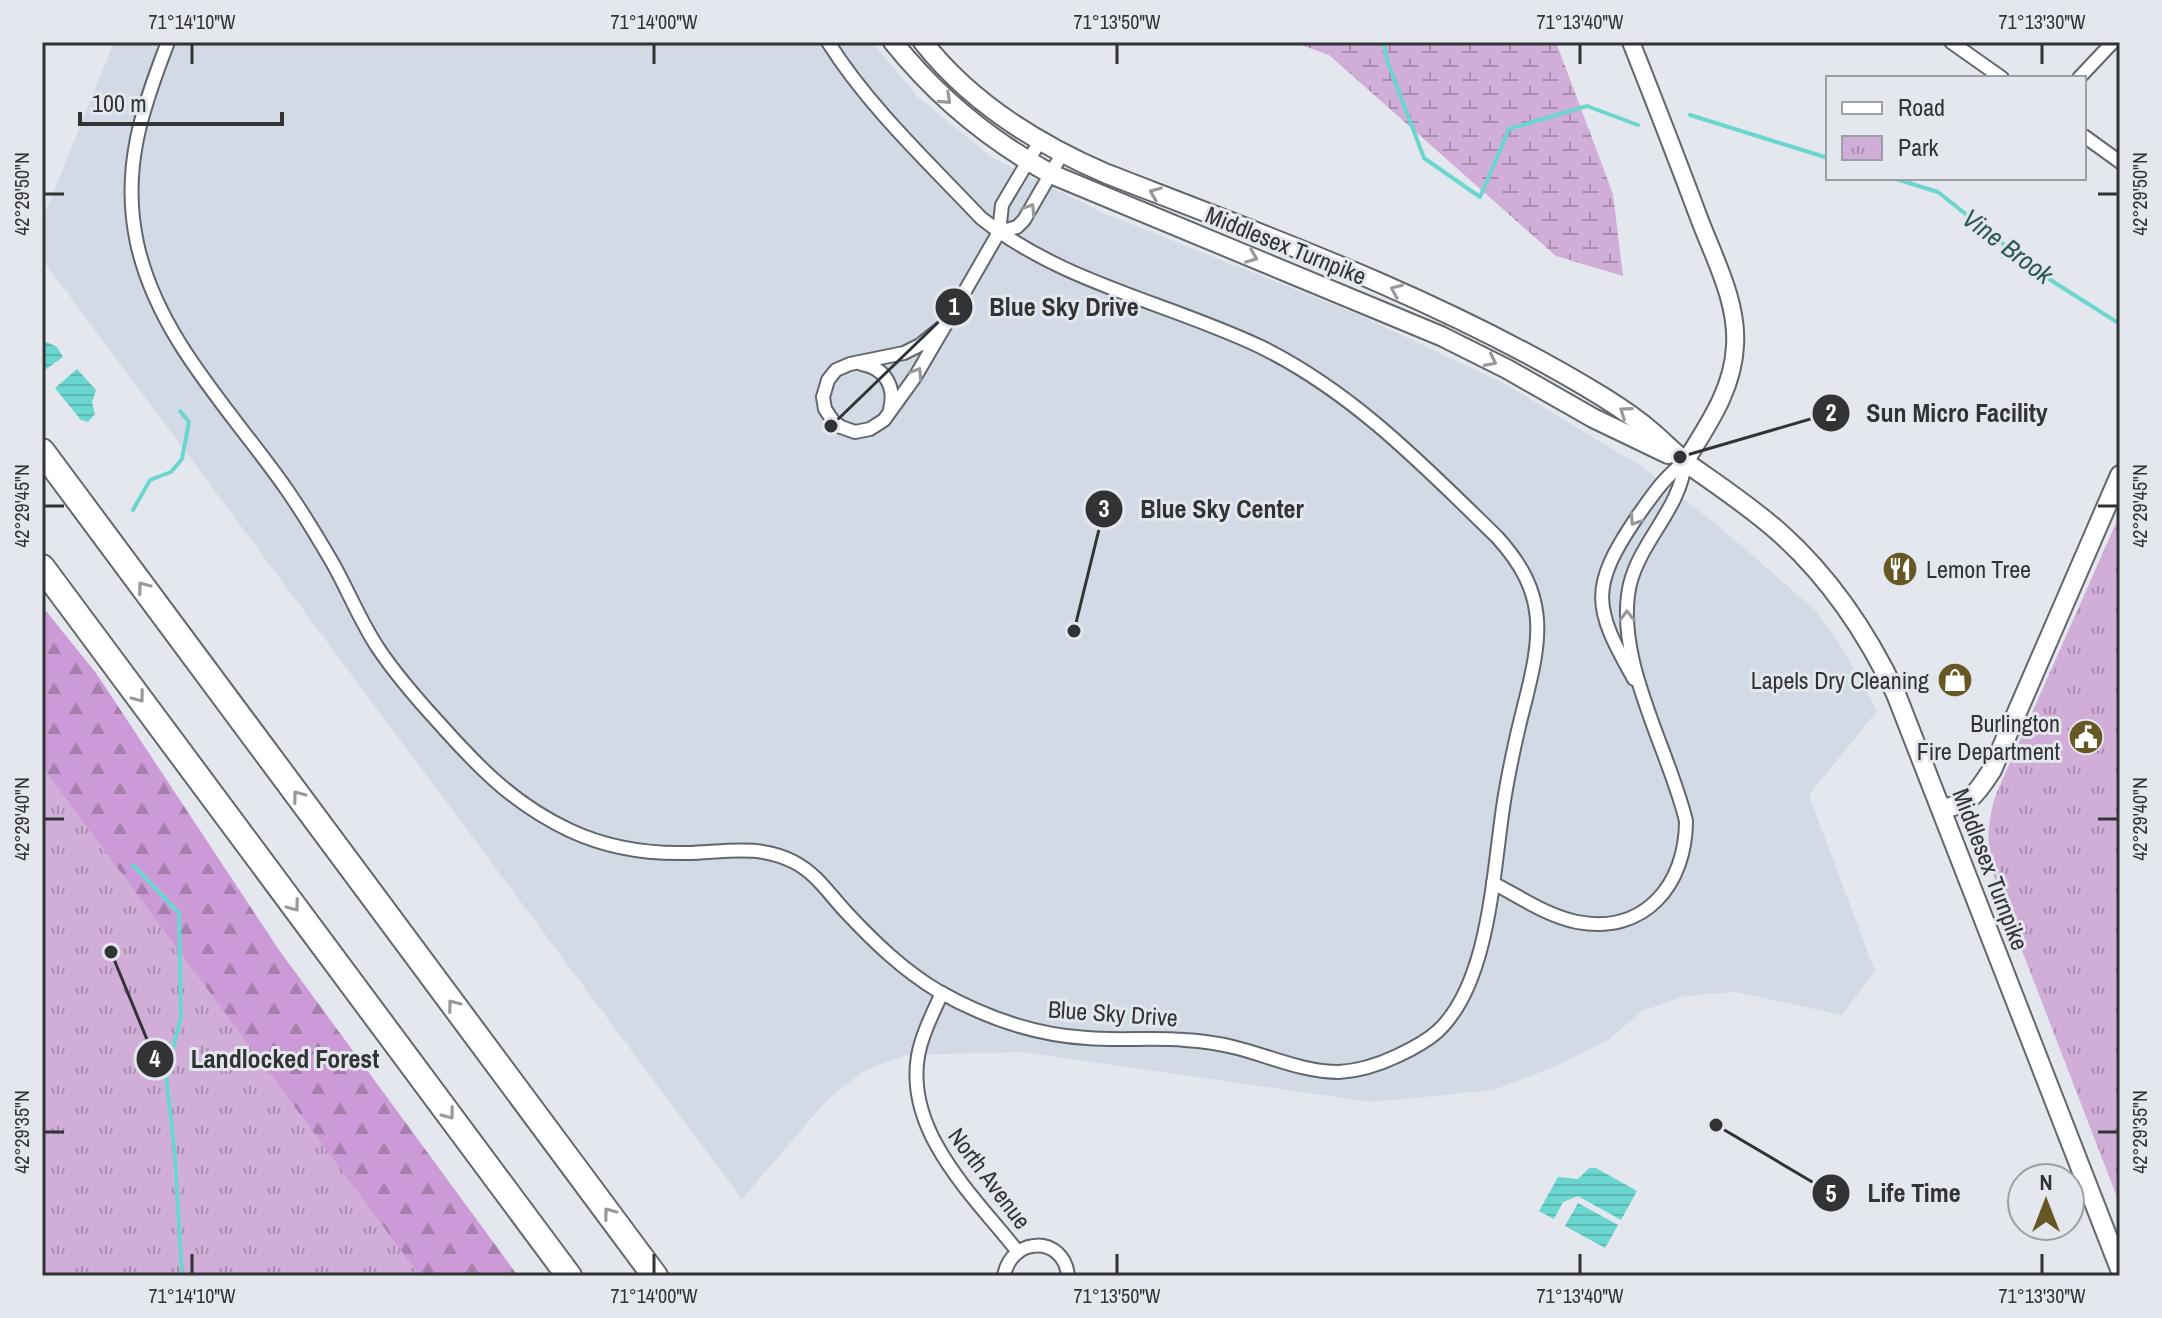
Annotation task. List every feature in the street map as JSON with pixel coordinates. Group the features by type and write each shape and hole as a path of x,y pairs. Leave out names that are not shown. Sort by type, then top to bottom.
{"highway":[{"path":"42,451 655,1276"},
{"path":"42,567 569,1276"}],"main road":[{"name":"Middlesex Turnpike","path":"893,42 942,97 980,129 1051,174 1441,336 1593,418 1685,462"},
{"name":"Middlesex Turnpike","path":"923,42 967,88 1013,125 1062,154 1382,284 1462,320 1606,398 1780,533 1847,610 1885,671 1942,809 2120,1269"},
{"path":"1942,809 1963,805 1976,795 1992,770 2120,475"}],"street":[{"name":"Blue Sky Drive","path":"168,42 139,121 132,174 137,243 163,315 190,362 292,497 331,560 376,645 406,686 489,778 525,805 570,831 611,847 683,853 752,849 771,852 797,863 819,880 891,958 942,993 1023,1028 1082,1038 1205,1042 1283,1062 1342,1072 1368,1067 1420,1044 1438,1031 1453,1014 1475,970 1493,883 1511,764 1539,643 1539,621 1524,572 1512,553 1394,437 1364,411 1302,369 1228,332 1129,295 1034,253 999,232 981,218 881,111 854,80 828,42"},
{"path":"1631,42 1723,281 1734,326 1735,345 1728,382 1715,413 1685,462 1659,485 1618,546 1602,586 1603,616 1608,630 1642,692"},
{"path":"1951,42 1999,76"},
{"path":"2081,76 2113,42"},
{"path":"2086,137 2120,162"},
{"path":"946,324 928,340 904,353 836,370 828,380 823,397 829,415 841,427 855,432 870,429 884,420 915,377 946,324 999,232 1002,205 1040,141"},
{"path":"999,232 1017,227 1024,220 1062,154"},
{"path":"855,363 873,366 889,383 892,403 884,420"},
{"path":"1493,883 1549,913 1595,924 1627,919 1643,912 1667,890 1683,856 1686,821 1642,692 1628,635 1627,603 1642,553 1682,484 1685,462"},
{"name":"North Avenue","path":"942,993 918,1057 921,1114 938,1150 1018,1252"},
{"name":"North Avenue","path":"1004,1276 1006,1267 1018,1252 1035,1245 1053,1250 1062,1258 1068,1276"}],"shaded area":[{"path":"114,42 872,42 918,97 991,157 1101,212 1357,314 1507,385 1642,467 1716,524 1815,610 1844,651 1877,711 1809,795 1875,971 1842,1015 1736,992 1685,996 1642,1011 1607,1041 1556,1066 1494,1090 1372,1102 1023,1052 906,1055 864,1071 827,1100 742,1199 42,259 42,221"},
{"path":"42,340 57,347 63,357 42,372"},
{"path":"77,369 96,390 92,402 95,414 88,422 81,420 55,388"},
{"path":"1589,1168 1596,1168 1637,1191 1621,1220 1578,1196 1563,1202 1554,1219 1539,1211 1558,1177 1578,1179"},
{"path":"1578,1203 1618,1225 1605,1248 1565,1226"}],"green space":[{"path":"1293,42 1556,42 1613,194 1623,276 1556,256 1329,55"},
{"path":"2120,514 2120,1205 1996,883 1988,839 1996,794"},
{"path":"42,606 96,673 279,950 518,1276 42,1276"},
{"path":"42,766 420,1276 42,1276"}],"waterway":[{"name":"Vine Brook","path":"1383,42 1424,158 1480,197 1509,129 1587,106 1638,125"},
{"name":"Vine Brook","path":"1690,115 1826,157"},
{"name":"Vine Brook","path":"1899,180 1938,192 2041,274 2120,324"},
{"path":"133,510 150,480 171,472 182,459 189,422 180,411"},
{"path":"133,865 179,913 181,1017 166,1074 175,1156 182,1276"}],"place":[{"name":"Blue Sky Drive","path":"831,426"},
{"name":"Sun Micro Facility","path":"1680,457"},
{"name":"Lemon Tree","path":"1900,569"},
{"name":"Blue Sky Center","path":"1074,631"},
{"name":"Lapels Dry Cleaning","path":"1955,680"},
{"name":"Burlington Fire Department","path":"2086,737"},
{"name":"Landlocked Forest","path":"111,952"},
{"name":"Life Time","path":"1716,1125"}]}
